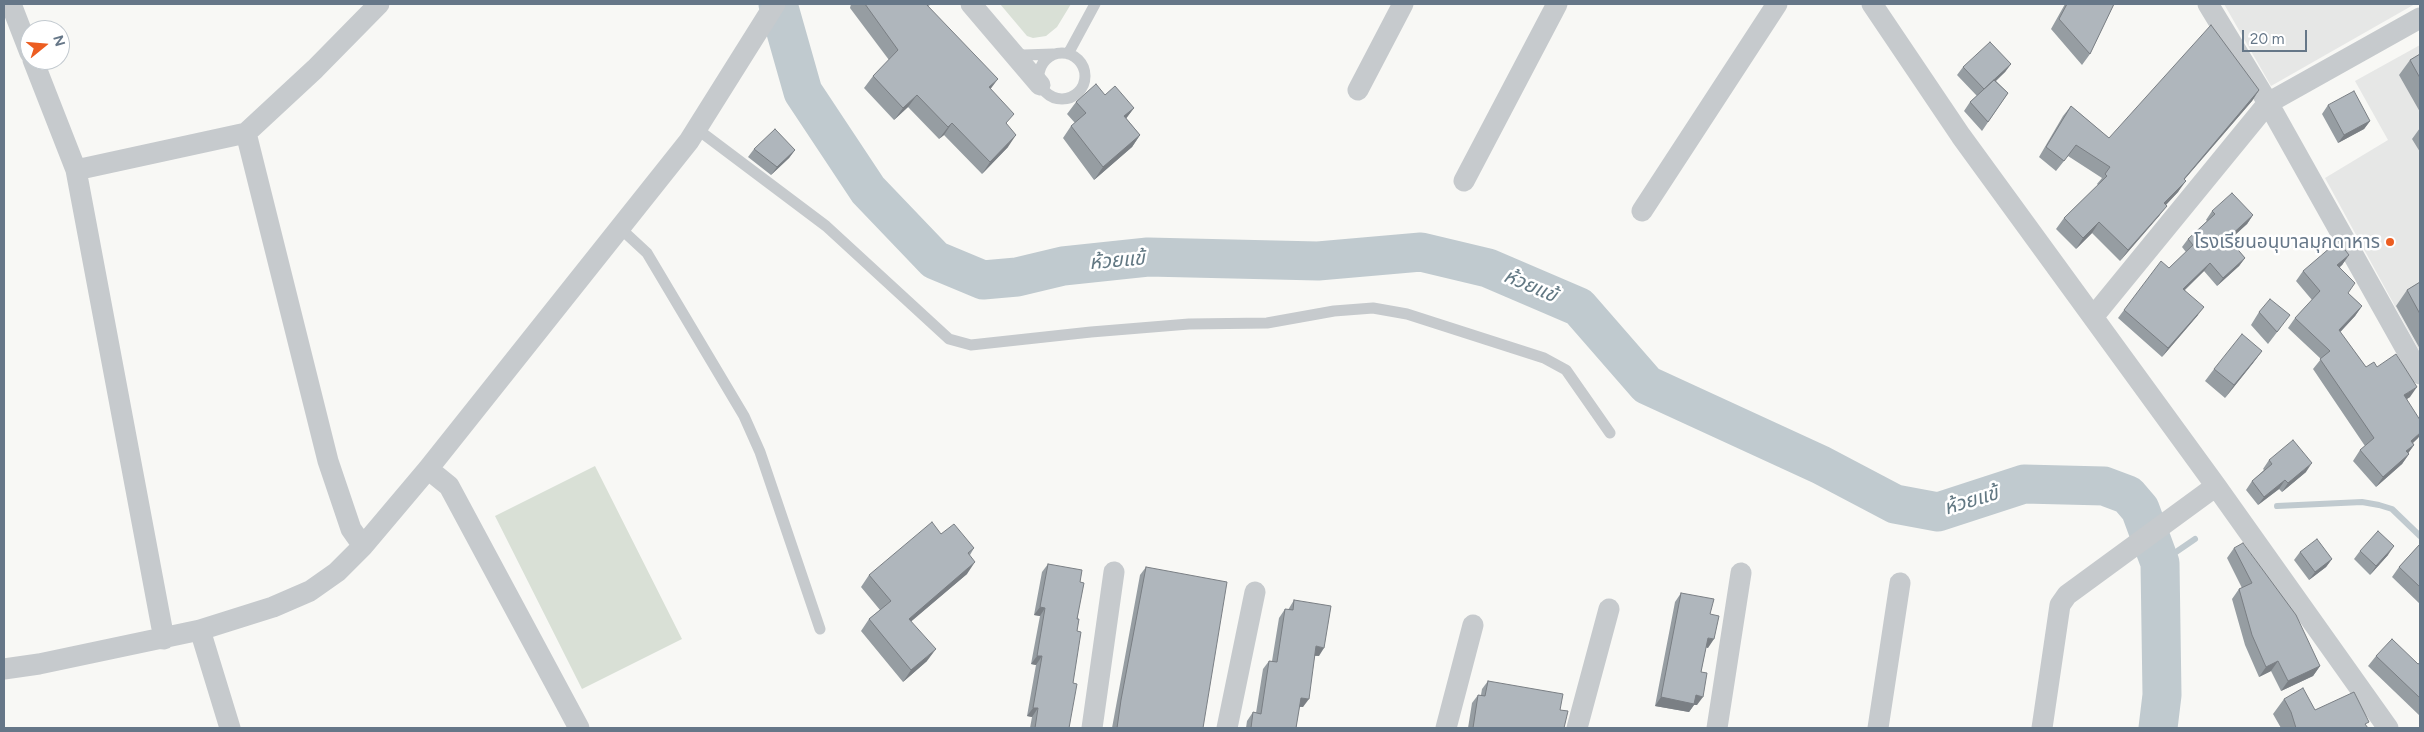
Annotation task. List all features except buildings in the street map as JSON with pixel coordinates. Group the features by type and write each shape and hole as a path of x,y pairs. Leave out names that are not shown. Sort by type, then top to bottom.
{"street":[{"path":"11,4 20,27"},
{"path":"76,170 246,132 315,69 379,4"},
{"path":"4,669 39,664 200,630 273,607 310,591 337,572 363,546 428,468 697,129 775,4"},
{"path":"971,4 1040,85"},
{"path":"1358,90 1403,4"},
{"path":"1464,181 1557,4"},
{"path":"1642,212 1777,4"},
{"path":"1872,4 1961,136 2216,486 2388,728"},
{"path":"2208,4 2268,103 2420,374"},
{"path":"2093,317 2268,103 2420,18"},
{"path":"37,70 76,170 164,639"},
{"path":"246,132 328,461 350,529 363,546"},
{"path":"428,468 449,486 579,728"},
{"path":"2042,728 2060,605 2067,594 2216,486"},
{"path":"1092,728 1114,572"},
{"path":"1717,728 1742,573"},
{"path":"1878,728 1900,583"},
{"path":"1227,728 1255,592"},
{"path":"1577,728 1609,609"},
{"path":"1446,728 1473,625"},
{"path":"200,630 230,728"}],"lane":[{"path":"1068,54 1095,4"},
{"path":"1012,52 1024,55 1053,54 1068,54 1075,57 1084,68 1084,84 1080,91 1066,99 1058,99 1044,92 1040,85 1039,78 1042,64 1053,54"},
{"path":"697,129 826,226 949,339 971,345 1190,324 1267,323 1334,311 1372,308 1407,314 1544,358 1566,370 1610,433"},
{"path":"620,228 647,253 744,416 760,452 820,629"}],"shaded area":[{"path":"1000,4 1071,4 1057,27 1046,36 1033,38 1027,36"},
{"path":"2224,4 2415,4 2271,86"},
{"name":"โรงเรียนอนุบาลมุกดาหาร","path":"2420,45 2420,352 2325,178 2388,140 2355,81"},
{"path":"595,466 682,639 582,689 495,516"}],"waterway":[{"name":"ห้วยแข้","path":"778,4 803,92 868,190 935,260 983,280 1017,277 1063,266 1148,257 1318,261 1421,252 1488,268 1579,307 1647,385 1821,465 1895,504 1938,512 2024,484 2104,486 2128,495 2140,509 2160,563 2162,695 2158,728"},
{"path":"2277,506 2362,502 2379,505 2392,509 2420,536"},
{"path":"2160,563 2195,539"}],"place":[{"name":"โรงเรียนอนุบาลมุกดาหาร","path":"2390,242"}]}
